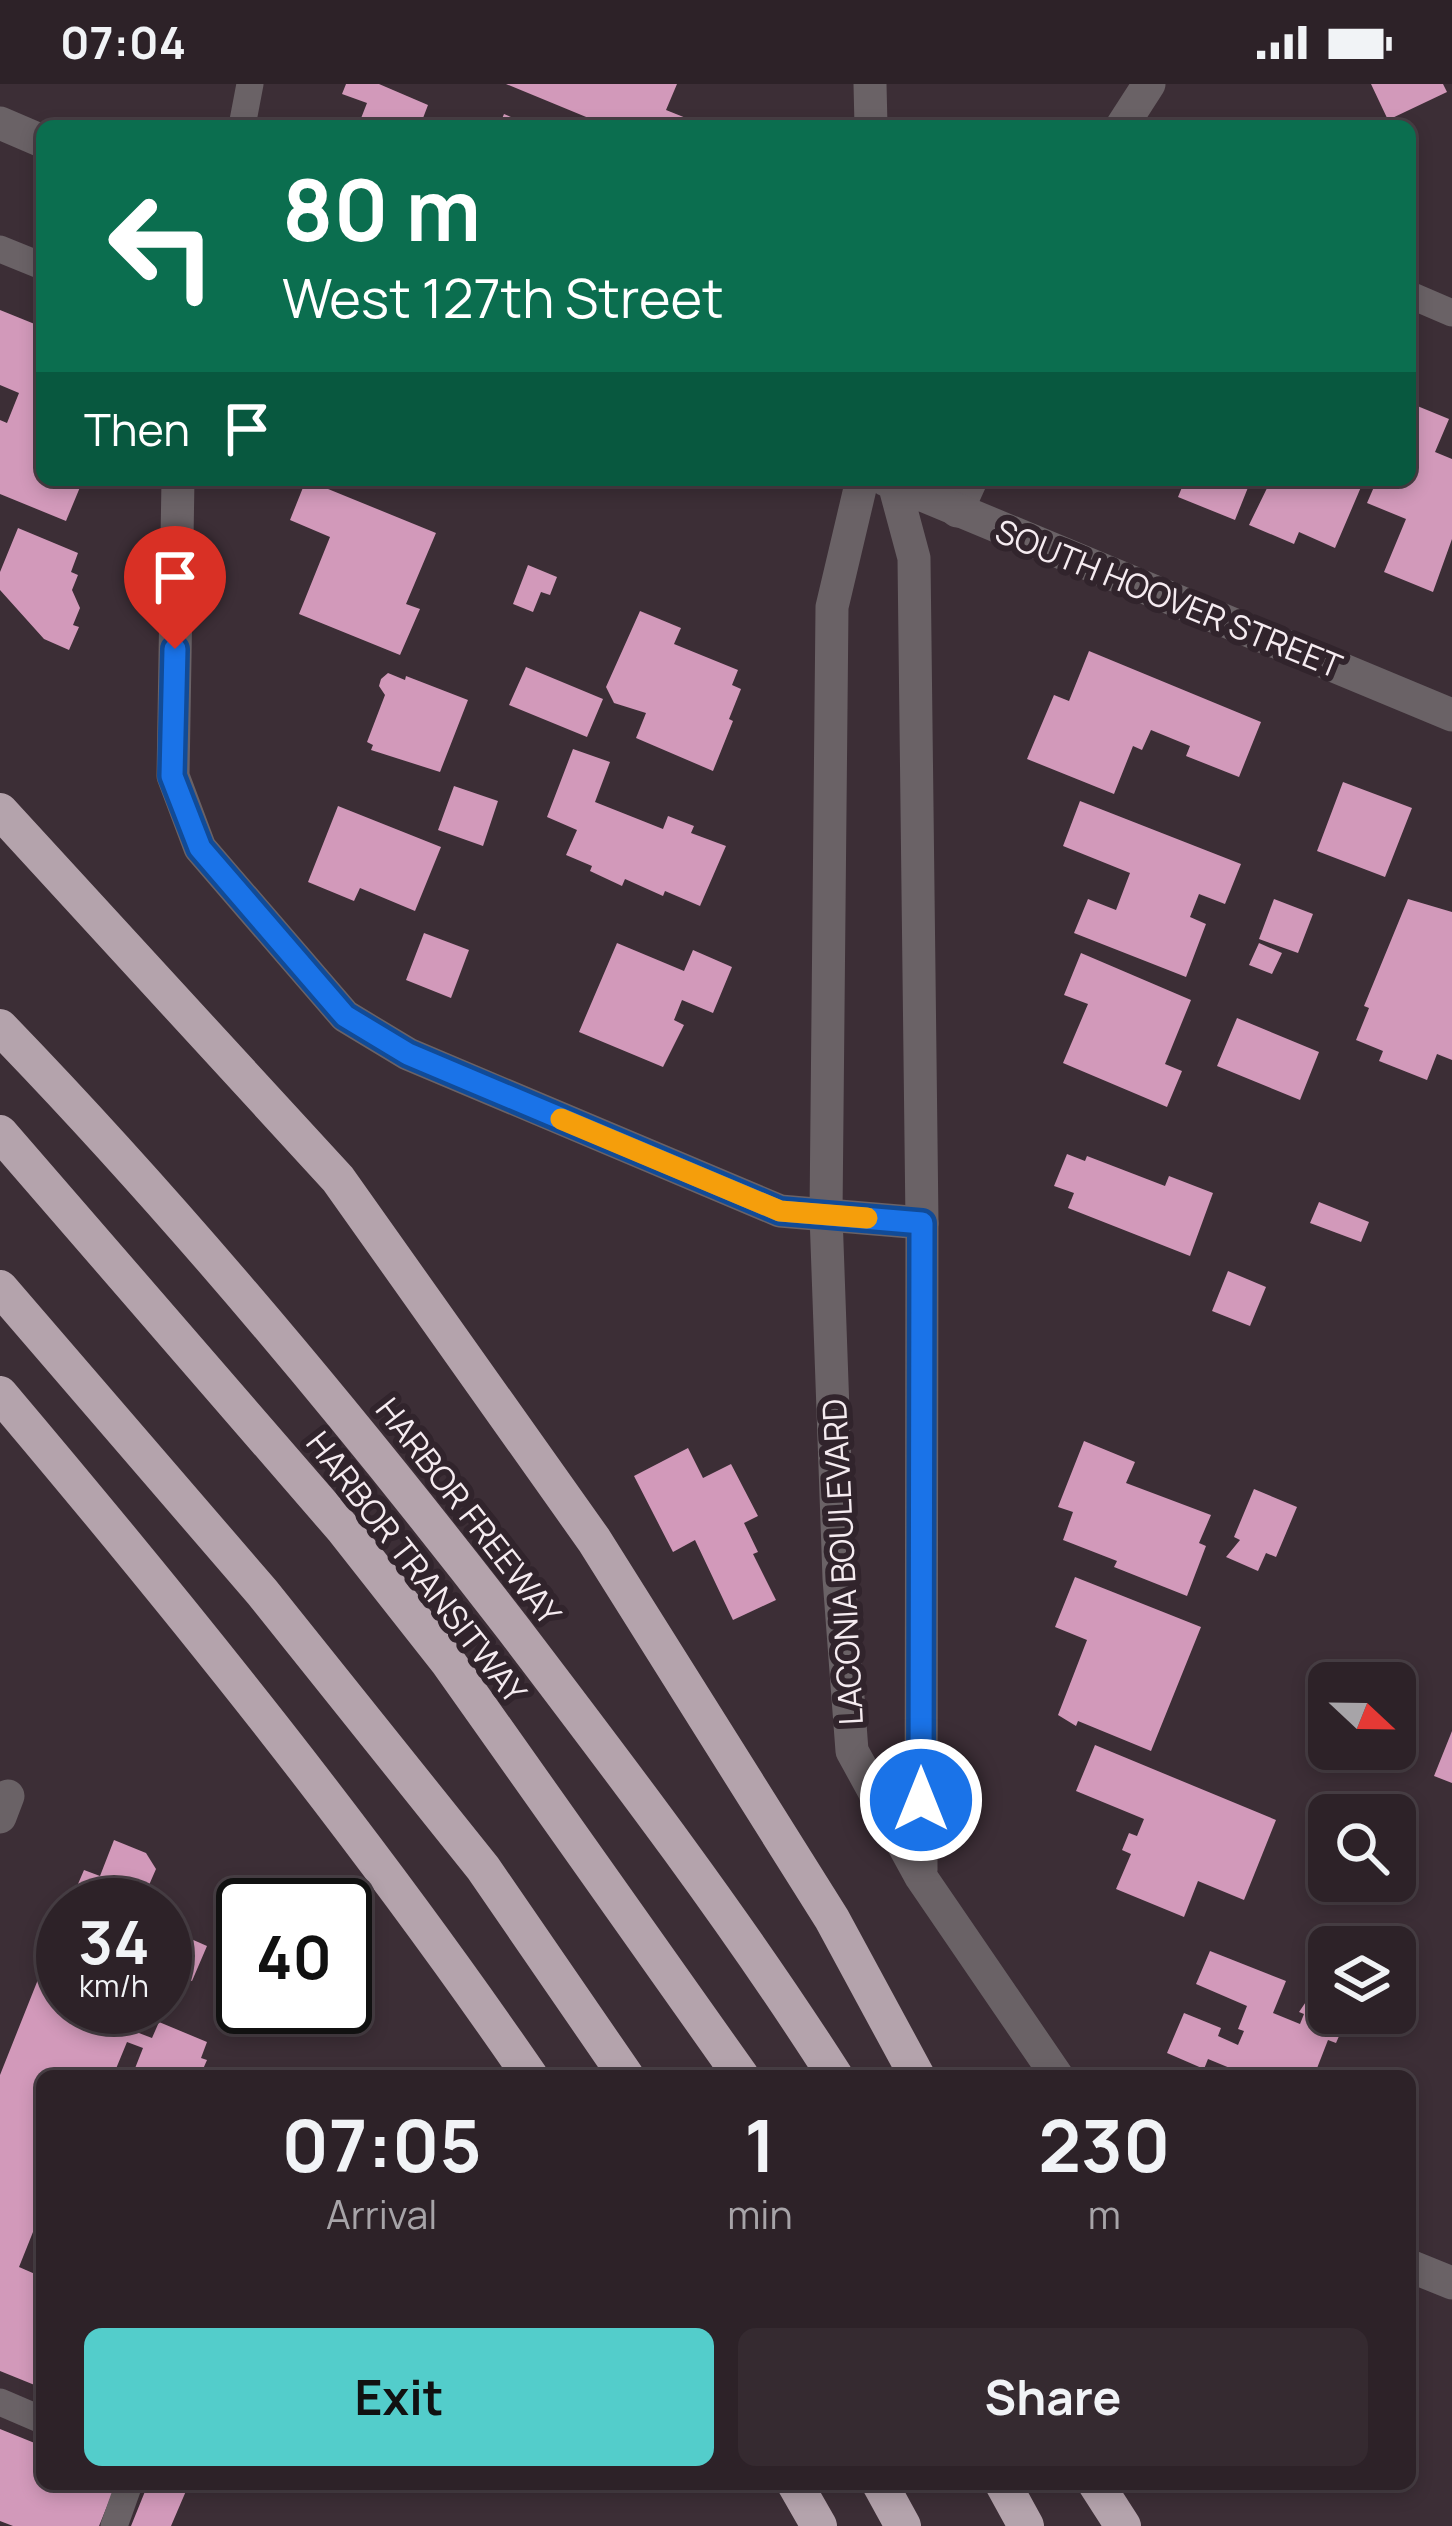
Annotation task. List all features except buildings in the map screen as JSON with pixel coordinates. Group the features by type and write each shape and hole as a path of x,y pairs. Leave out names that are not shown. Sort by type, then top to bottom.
{"highway":[{"path":"0,811 338,1179 594,1540 832,1918 914,2070"},
{"name":"HARBOR FREEWAY","path":"0,1027 226,1276 404,1487 621,1770 832,2070"},
{"name":"HARBOR TRANSITWAY","path":"0,1133 344,1530 448,1662 736,2070"},
{"path":"0,1288 262,1592 483,1868 622,2070"},
{"path":"0,1394 236,1681 448,1957 526,2070"},
{"path":"798,2490 819,2526"},
{"path":"883,2490 903,2526"},
{"path":"1006,2490 1026,2526"},
{"path":"1100,2490 1123,2526"},
{"path":"1119,2490 1136,2526"}],"street":[{"path":"870,84 871,120"},
{"path":"1126,120 1149,84"},
{"path":"0,123 36,138"},
{"path":"178,486 172,776 200,848 345,1016 408,1054 780,1211 922,1223"},
{"name":"LACONIA BOULEVARD","path":"882,486 832,607 826,1215 839,1578 852,1751 921,1877 1053,2070"},
{"path":"886,486 914,558 922,1223 921,1877"},
{"name":"SOUTH HOOVER STREET","path":"913,486 964,495 1452,715"},
{"path":"1416,2268 1452,2283"}],"lane":[{"path":"243,120 250,84"},
{"path":"0,249 36,264"},
{"path":"1416,298 1452,313"},
{"path":"0,2402 36,2417"},
{"path":"114,2526 127,2490"}],"slow traffic":[{"path":"561,1119 780,1211 867,1218"}],"route":[{"path":"175,649 172,776 200,848 345,1016 408,1054 780,1211 922,1223 921,1800"}]}
